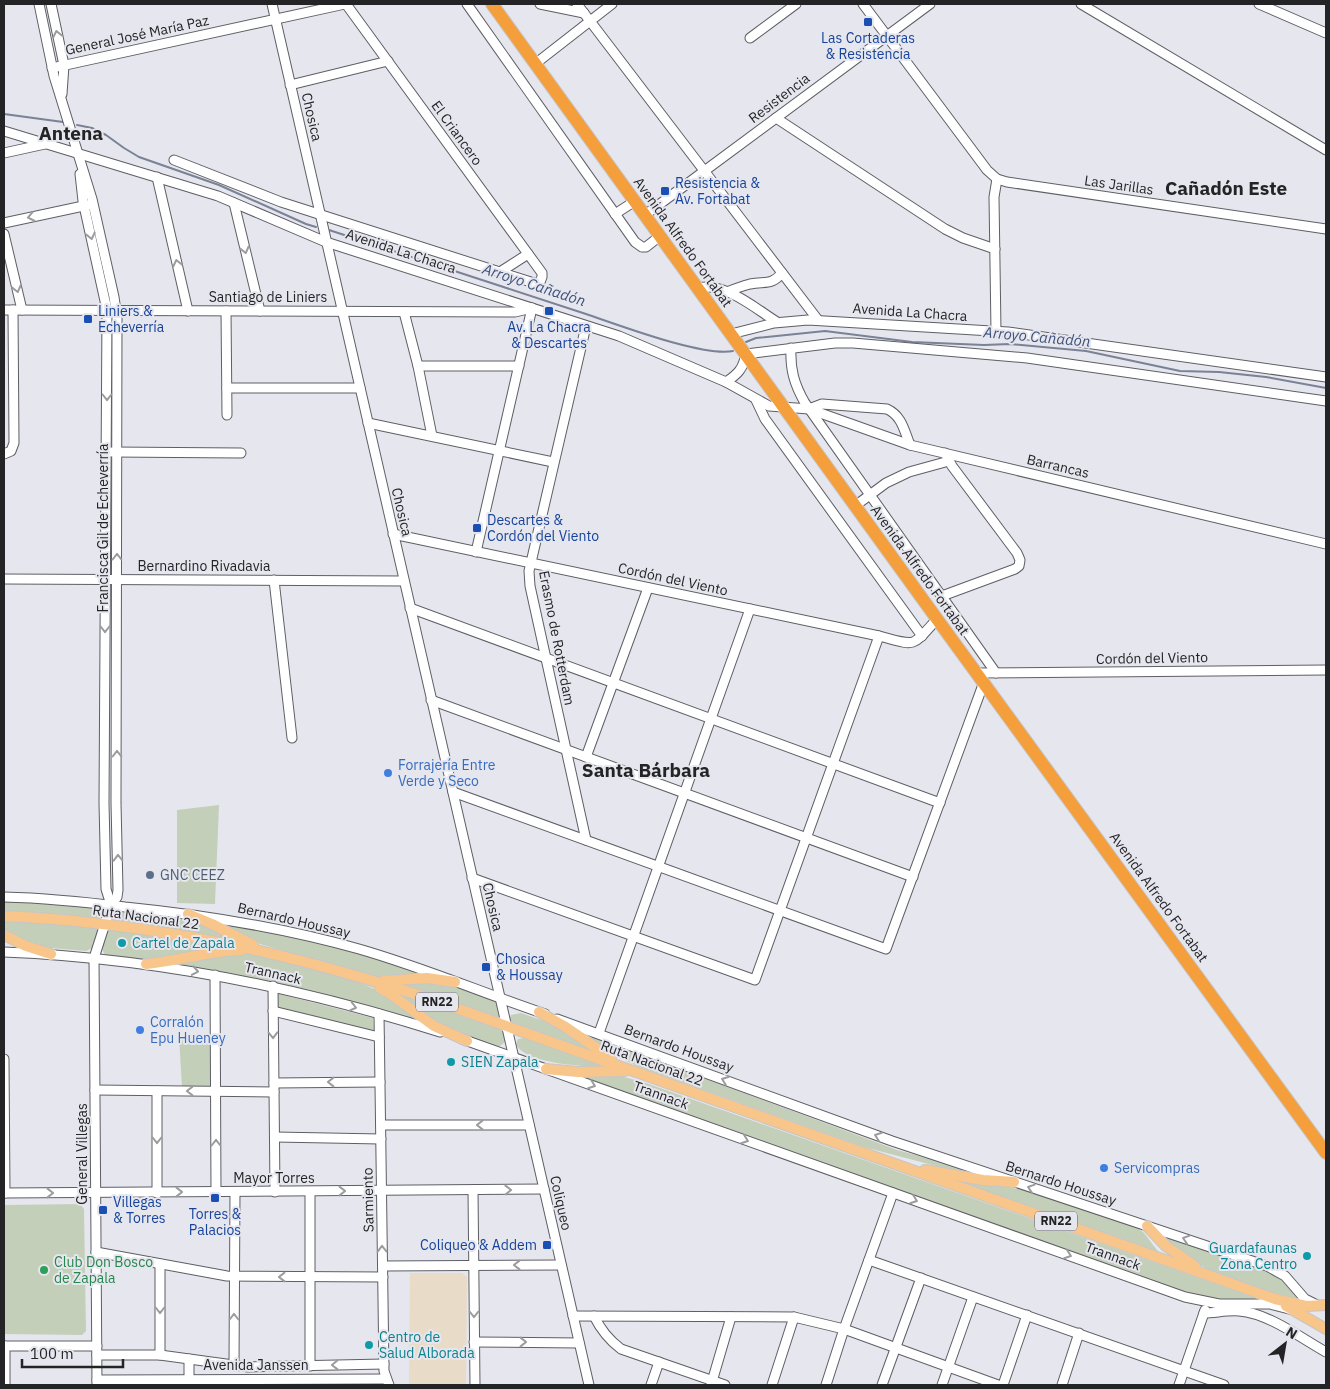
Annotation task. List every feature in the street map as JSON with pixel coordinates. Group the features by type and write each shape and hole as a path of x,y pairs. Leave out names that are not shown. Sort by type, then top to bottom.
{"highway":[{"name":"Avenida Alfredo Fortabat","path":"492,4 936,618 1326,1152"}],"main road":[{"path":"188,914 252,944 284,956"},
{"name":"Ruta Nacional 22","path":"4,916 105,924 200,938 284,956 345,972 640,1073 1275,1299 1300,1305 1323,1305"},
{"path":"4,935 26,946 51,954"},
{"path":"146,964 220,951 257,950"},
{"path":"345,972 392,995 434,1026 467,1041"},
{"path":"367,979 394,981 434,979 455,982"},
{"path":"539,1012 564,1026 596,1050 640,1073"},
{"path":"546,1069 578,1072 640,1073"},
{"path":"895,1164 970,1178 1014,1182"},
{"path":"1147,1226 1176,1254 1217,1278"},
{"name":"Ruta Nacional 22","path":"1275,1299 1326,1330"}],"street":[{"name":"Francisca Gil de Echeverría","path":"39,4 52,68 79,153 107,310 104,802 106,890 111,905"},
{"name":"Francisca Gil de Echeverría","path":"51,4 64,65 61,99"},
{"name":"Chosica","path":"272,4 506,1026"},
{"name":"General José María Paz","path":"52,68 346,4"},
{"name":"El Criancero","path":"346,4 542,273 542,280"},
{"path":"467,4 635,242 642,248 660,236"},
{"path":"540,4 584,13"},
{"path":"577,4 818,320"},
{"path":"535,64 612,4"},
{"path":"750,38 796,4"},
{"path":"863,4 987,170 996,179 994,197 996,332"},
{"name":"Resistencia","path":"645,215 930,4"},
{"path":"1081,4 1326,150"},
{"path":"1259,4 1326,33"},
{"path":"290,86 388,61"},
{"path":"776,118 945,229 963,238 995,249"},
{"name":"Avenida La Chacra","path":"4,130 157,177 234,203 326,242 633,342 726,382 769,406 785,408"},
{"path":"4,153 47,144"},
{"name":"Avenida La Chacra","path":"174,160 281,202 534,283 542,280"},
{"path":"157,177 188,311"},
{"name":"Las Jarillas","path":"996,179 1326,229"},
{"path":"615,214 635,201"},
{"path":"234,203 260,311"},
{"name":"Francisca Gil de Echeverría","path":"89,205 117,310 116,803 118,890 117,897 111,905 105,924"},
{"path":"4,223 89,205"},
{"path":"4,234 13,310 9,387 14,443 7,452"},
{"path":"500,272 528,254"},
{"path":"727,292 751,284 771,282 776,280 782,273"},
{"path":"698,288 706,286 727,292 778,322"},
{"path":"476,552 532,308"},
{"name":"Santiago de Liniers","path":"13,310 515,312 532,308"},
{"path":"226,311 227,415"},
{"path":"404,312 418,366 432,436"},
{"name":"Avenida La Chacra","path":"732,334 778,322 818,320 1021,333 1326,377"},
{"name":"Erasmo de Rotterdam","path":"586,326 529,563 530,586 586,840"},
{"path":"726,382 739,373 744,366 746,354 844,343 1027,358 1326,401"},
{"path":"791,348 790,361 793,378 809,409 996,673"},
{"path":"418,366 519,366"},
{"path":"227,388 360,388"},
{"path":"756,400 765,419 922,636 936,618"},
{"path":"809,409 822,404 887,409 894,412 900,419 910,445"},
{"name":"Barrancas","path":"785,408 809,409 947,457 1326,544"},
{"path":"368,423 553,462"},
{"path":"106,452 241,453"},
{"path":"855,506 886,484 909,472 947,457 1017,553 1020,560 1019,566 1015,569 942,596"},
{"name":"Cordón del Viento","path":"394,534 879,636 909,644 916,642 922,636"},
{"name":"Bernardino Rivadavia","path":"4,579 404,581"},
{"path":"274,580 292,738"},
{"path":"586,757 648,588"},
{"path":"410,608 940,803"},
{"path":"599,1033 750,609"},
{"path":"472,878 755,980 879,636"},
{"name":"Cordón del Viento","path":"980,678 996,673 1326,670"},
{"path":"453,792 886,949 940,803 980,678"},
{"path":"431,700 913,877"},
{"path":"104,802 116,803"},
{"name":"Bernardo Houssay","path":"4,897 111,905 252,923 311,936 386,958 599,1033 892,1141 1273,1268 1290,1280 1305,1299 1323,1305"},
{"name":"General Villegas","path":"97,1382 94,958 105,924"},
{"name":"Trannack","path":"4,952 94,958 215,974 273,986 379,1014 513,1056 1185,1297 1207,1302 1270,1304 1295,1311"},
{"path":"215,974 216,1192"},
{"path":"273,986 276,1192"},
{"path":"273,1011 379,1037"},
{"name":"Sarmiento","path":"379,1014 384,1364 388,1382"},
{"name":"Coliqueo","path":"506,1026 588,1385"},
{"path":"4,1059 4,1194"},
{"path":"95,1090 216,1091 380,1082"},
{"path":"157,1091 157,1192"},
{"path":"380,1125 529,1125"},
{"path":"275,1137 381,1139"},
{"name":"Mayor Torres","path":"4,1194 544,1189"},
{"path":"473,1190 474,1385"},
{"path":"234,1366 235,1192"},
{"path":"310,1192 310,1366"},
{"path":"826,1385 844,1329 894,1193"},
{"path":"96,1252 211,1274 383,1278"},
{"path":"869,1260 1224,1385"},
{"path":"160,1264 160,1355"},
{"path":"383,1266 561,1265"},
{"path":"882,1385 921,1278"},
{"path":"942,1385 973,1296"},
{"path":"1179,1385 1207,1302"},
{"path":"1204,1313 1239,1311 1256,1314 1326,1352"},
{"path":"1003,1385 1027,1315"},
{"path":"573,1316 794,1317 844,1329 998,1385"},
{"path":"594,1316 608,1340 621,1349 711,1383 725,1385"},
{"path":"711,1383 731,1316"},
{"path":"772,1385 794,1317"},
{"path":"1062,1385 1079,1333"},
{"path":"474,1342 579,1343"},
{"path":"4,1346 5,1385"},
{"name":"Avenida Janssen","path":"4,1346 160,1355 234,1366 384,1364"},
{"path":"189,1379 190,1359"},
{"path":"651,1385 659,1362"},
{"path":"263,1367 263,1379"},
{"name":"Avenida Janssen","path":"97,1382 175,1382 189,1379 250,1382 263,1379 388,1382"}],"shaded area":[{"path":"410,1273 462,1273 467,1277 466,1385 409,1385"}],"green space":[{"path":"219,805 215,904 177,903 177,810"},
{"path":"4,901 100,908 103,913 99,918 95,919 4,912"},
{"path":"119,912 195,921 242,942 113,921 113,915"},
{"path":"4,920 98,928 98,930 92,948 86,951 39,947 4,932"},
{"path":"213,921 309,940 377,959 427,976 383,978 370,976 260,944"},
{"path":"110,928 229,948 148,961 107,956 104,953 102,942"},
{"path":"242,953 261,956 342,977 365,985 386,994 430,1027 302,991 237,976 171,964"},
{"path":"425,981 446,984 491,999 497,1003 500,1018 391,983"},
{"path":"388,989 502,1029 505,1042 500,1046 496,1046 441,1026"},
{"path":"276,993 373,1018 374,1031 277,1008"},
{"path":"521,1013 555,1025 600,1055 510,1023 511,1015"},
{"path":"571,1028 897,1150 987,1177 974,1176 864,1147 639,1067 600,1049"},
{"path":"212,1035 213,1088 182,1087 179,1036"},
{"path":"524,1038 611,1067 545,1061 522,1051 516,1044 518,1039"},
{"path":"624,1077 643,1082 1264,1301 1220,1301 1194,1296 582,1078"},
{"path":"943,1176 1024,1190 1136,1227 1144,1233 1160,1254"},
{"name":"Club Don Bosco de Zapala","path":"80,1204 84,1209 86,1331 82,1335 4,1334 4,1205"},
{"path":"1158,1234 1281,1276 1303,1302 1213,1272 1192,1261"}],"waterway":[{"name":"Arroyo Cañadón","path":"4,114 63,122"},
{"name":"Arroyo Cañadón","path":"77,125 92,128 106,135 139,157 219,185 316,227"},
{"name":"Arroyo Cañadón","path":"329,230 661,339 719,352 733,351"},
{"name":"Arroyo Cañadón","path":"746,342 756,338 825,331 912,342 984,345 1010,344 1086,351 1180,371 1219,372 1266,377 1326,388"}],"place":[{"name":"Las Cortaderas & Resistencia","path":"868,22"},
{"name":"Resistencia & Av. Fortabat","path":"665,191"},
{"name":"Av. La Chacra & Descartes","path":"549,311"},
{"name":"Liniers & Echeverría","path":"88,319"},
{"name":"Descartes & Cordón del Viento","path":"477,528"},
{"name":"Forrajería Entre Verde y Seco","path":"388,773"},
{"name":"GNC CEEZ","path":"150,875"},
{"name":"Cartel de Zapala","path":"122,943"},
{"name":"Chosica & Houssay","path":"486,967"},
{"name":"Corralón Epu Hueney","path":"140,1030"},
{"name":"SIEN Zapala","path":"451,1062"},
{"name":"Servicompras","path":"1104,1168"},
{"name":"Torres & Palacios","path":"215,1198"},
{"name":"Villegas & Torres","path":"103,1210"},
{"name":"Coliqueo & Addem","path":"547,1245"},
{"name":"Guardafaunas Zona Centro","path":"1307,1256"},
{"name":"Club Don Bosco de Zapala","path":"44,1270"},
{"name":"Centro de Salud Alborada","path":"369,1345"}],"district":[{"name":"Antena","path":"71,133"},
{"name":"Cañadón Este","path":"1226,188"},
{"name":"Santa Bárbara","path":"646,770"}]}
